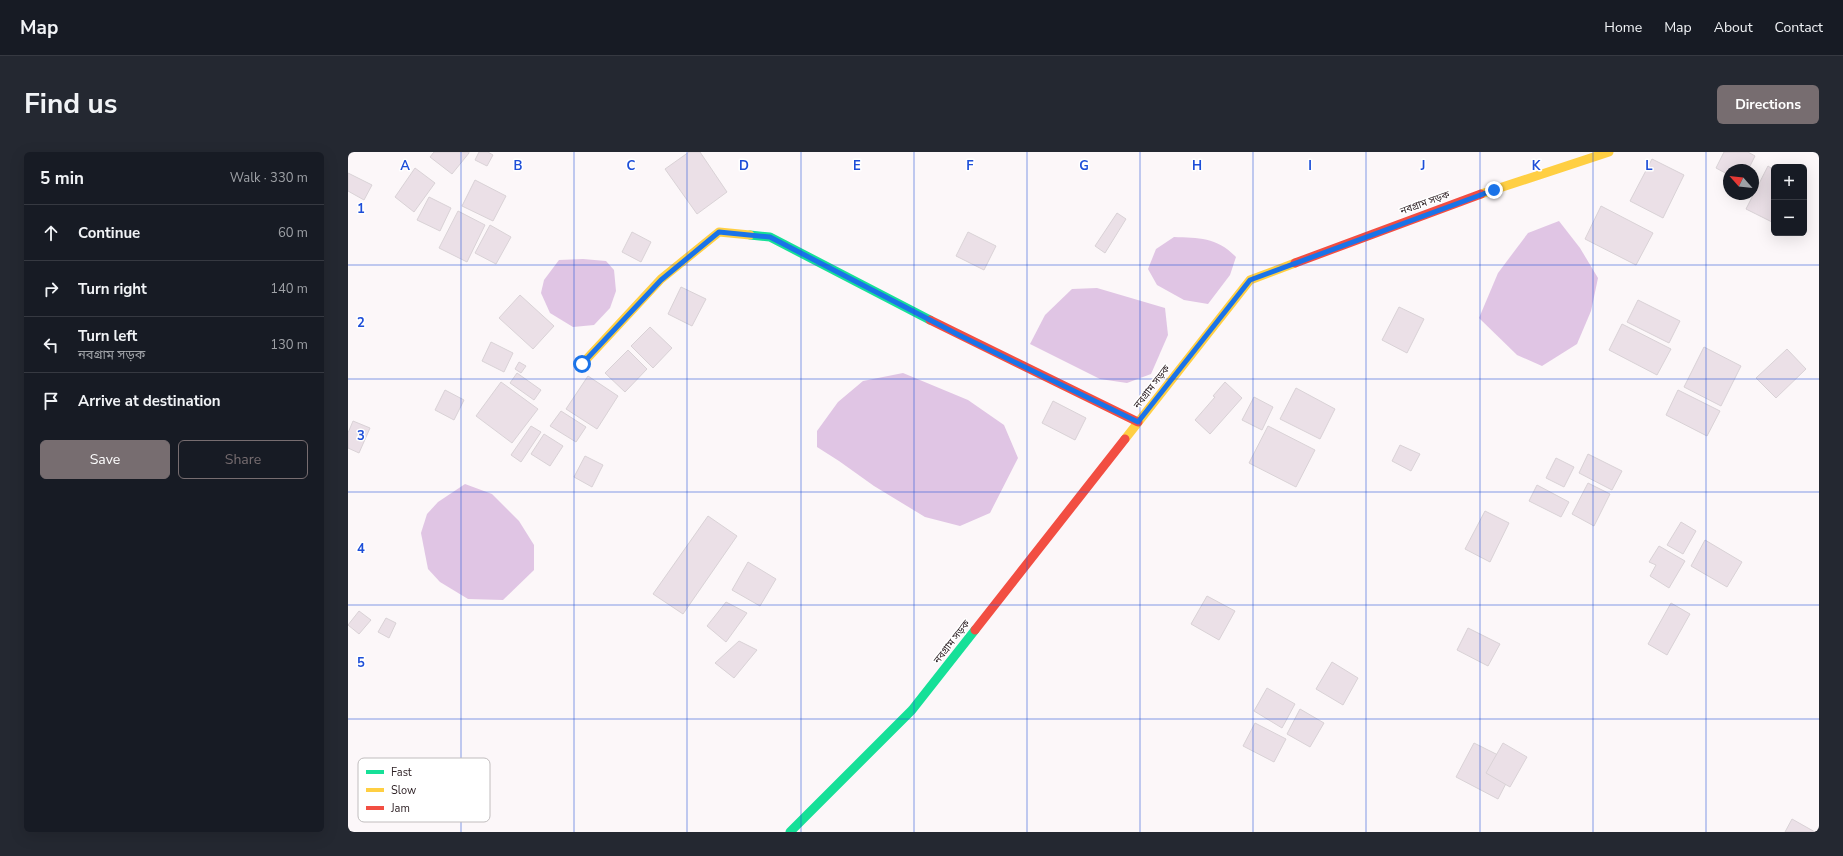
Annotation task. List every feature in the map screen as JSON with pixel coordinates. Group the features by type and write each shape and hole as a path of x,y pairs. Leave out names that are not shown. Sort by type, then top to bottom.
{"main road":[{"name":"নবগ্রাম সড়ক","path":"790,832 912,710 1250,280 1494,190 1609,152"},
{"path":"582,364 661,280 719,232 770,237 959,335 1138,422"}],"shaded area":[{"path":"1559,221 1580,248 1598,278 1591,311 1577,344 1542,366 1517,355 1479,318 1498,273 1528,233"},
{"path":"1174,237 1200,238 1215,242 1229,250 1236,257 1230,275 1208,304 1184,300 1157,285 1148,269 1156,249"},
{"path":"583,259 606,261 614,270 616,291 610,308 594,325 573,327 550,313 541,293 544,280 559,260"},
{"path":"1097,288 1165,308 1168,335 1151,374 1127,383 1100,379 1030,344 1045,315 1072,289"},
{"path":"903,373 968,400 1004,425 1018,458 990,513 960,526 925,517 874,486 817,447 817,431 838,402 863,381"},
{"path":"465,484 492,494 519,521 534,545 534,570 503,600 468,599 440,582 428,569 421,533 427,514 438,502"}],"building":[{"path":"434,152 469,153 452,174 430,157"},
{"path":"479,152 488,152 493,155 487,166 475,160"},
{"path":"689,152 700,152 727,192 697,214 665,169"},
{"path":"1724,152 1748,152 1755,156 1751,164 1723,164 1723,172 1716,168"},
{"path":"1652,159 1684,175 1663,218 1630,201"},
{"path":"1768,166 1771,168 1771,222 1746,209 1751,200 1759,200 1759,184"},
{"path":"415,168 435,183 414,212 395,197"},
{"path":"348,173 372,185 364,200 348,191"},
{"path":"475,180 506,196 493,221 462,206"},
{"path":"429,197 451,208 440,231 417,220"},
{"path":"1601,206 1653,233 1636,265 1585,239"},
{"path":"458,211 485,225 467,262 439,248"},
{"path":"1117,213 1126,219 1105,253 1095,246"},
{"path":"490,225 511,237 496,264 475,253"},
{"path":"632,232 651,242 641,262 622,252"},
{"path":"968,232 996,246 984,270 956,256"},
{"path":"681,287 706,299 692,326 668,314"},
{"path":"520,295 554,326 533,349 499,318"},
{"path":"1638,300 1680,321 1669,343 1627,322"},
{"path":"1399,307 1424,319 1407,353 1382,340"},
{"path":"1622,324 1671,349 1657,375 1609,350"},
{"path":"650,327 672,348 653,368 631,346"},
{"path":"491,342 513,353 504,372 482,361"},
{"path":"1704,347 1741,366 1721,406 1684,387"},
{"path":"1787,349 1806,369 1776,398 1756,378"},
{"path":"628,350 647,369 625,392 605,373"},
{"path":"519,362 526,366 521,373 515,369"},
{"path":"517,373 541,390 534,400 510,383"},
{"path":"588,376 618,396 597,429 566,409"},
{"path":"501,382 538,409 512,443 476,416"},
{"path":"1225,382 1242,398 1210,434 1195,420 1215,397 1213,396"},
{"path":"1296,388 1335,409 1320,439 1280,419"},
{"path":"445,390 464,400 454,420 435,410"},
{"path":"1678,390 1720,411 1707,436 1666,415"},
{"path":"1254,397 1273,407 1262,430 1242,420"},
{"path":"1053,401 1086,418 1075,440 1042,423"},
{"path":"561,411 586,427 576,442 550,426"},
{"path":"353,421 370,428 359,453 348,448 348,433"},
{"path":"531,426 541,432 521,462 511,455"},
{"path":"1268,426 1315,450 1296,487 1249,463"},
{"path":"544,434 563,446 550,466 531,454"},
{"path":"1400,445 1420,454 1411,471 1392,461"},
{"path":"1588,454 1622,471 1612,490 1579,473"},
{"path":"585,456 603,465 592,487 574,477"},
{"path":"1556,458 1574,467 1564,487 1546,478"},
{"path":"1588,483 1610,494 1594,526 1572,514"},
{"path":"1537,485 1569,502 1561,517 1529,501"},
{"path":"1485,511 1509,523 1490,562 1465,549"},
{"path":"708,516 737,536 683,614 653,594"},
{"path":"1681,522 1696,531 1683,554 1667,545"},
{"path":"1705,540 1742,562 1727,587 1691,566"},
{"path":"1659,546 1685,561 1669,588 1650,576 1656,565 1649,562"},
{"path":"748,562 776,579 760,606 732,590"},
{"path":"1207,596 1235,611 1219,640 1191,624"},
{"path":"726,602 747,613 726,642 707,626"},
{"path":"1671,603 1690,614 1667,655 1648,644"},
{"path":"359,611 371,620 359,634 348,625"},
{"path":"386,618 396,623 389,638 378,632"},
{"path":"1468,628 1500,644 1488,666 1457,650"},
{"path":"739,641 757,650 734,678 715,663"},
{"path":"1332,662 1358,678 1343,705 1316,689"},
{"path":"1267,688 1295,704 1282,728 1254,711"},
{"path":"1300,709 1324,723 1310,747 1287,734"},
{"path":"1255,723 1286,739 1274,762 1243,746"},
{"path":"1474,743 1516,764 1498,799 1456,777"},
{"path":"1503,743 1527,757 1510,787 1486,773"},
{"path":"1792,819 1815,832 1785,832"}],"traffic: fast":[{"path":"750,235 770,237 930,320"},
{"path":"790,832 912,710 975,630"}],"traffic: slow":[{"path":"1481,194 1609,152"},
{"path":"582,364 661,279 719,232 750,235"},
{"path":"1125,439 1250,280 1295,263"}],"traffic: jam":[{"path":"1295,263 1481,194"},
{"path":"930,320 1138,422"},
{"path":"975,630 1125,439"}],"route":[{"path":"582,364 661,280 719,232 770,237 959,335 1138,422 1250,280 1494,190"}]}
